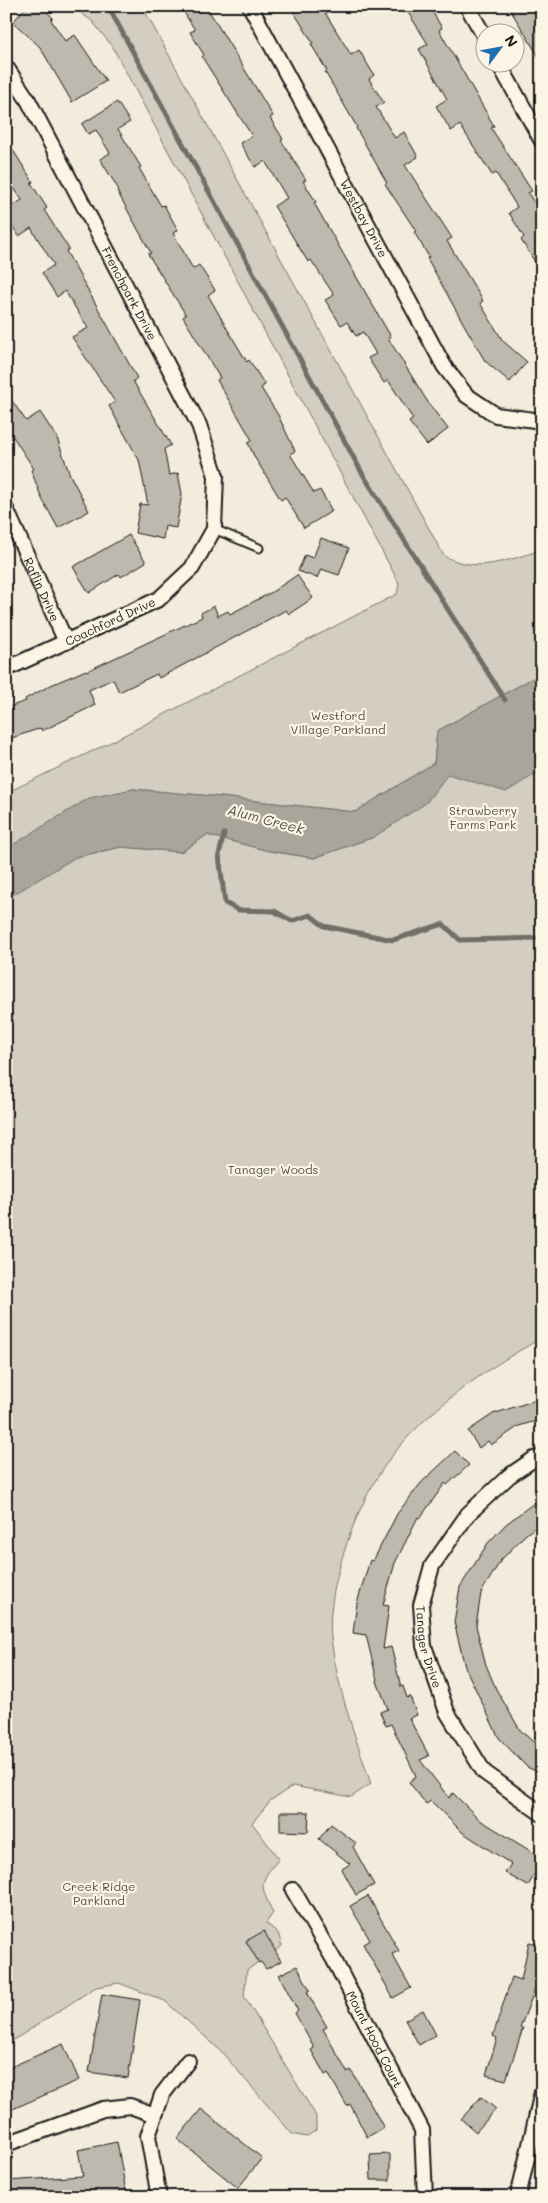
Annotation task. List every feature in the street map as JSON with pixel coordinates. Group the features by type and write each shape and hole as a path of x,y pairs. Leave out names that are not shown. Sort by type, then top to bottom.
{"street":[{"name":"Westbay Drive","path":"250,6 444,366 466,395 496,415 542,421"},
{"path":"468,6 477,22"},
{"name":"Frenchpark Drive","path":"6,67 28,100 199,425 216,476 214,529"},
{"path":"504,72 542,141"},
{"name":"Raflin Drive","path":"6,509 66,642"},
{"name":"Coachford Drive","path":"6,670 159,598 192,568 214,529"},
{"name":"Tanager Drive","path":"542,1457 534,1459 509,1476 468,1514 432,1566 421,1605 424,1646 447,1712 484,1772 542,1814"},
{"name":"Mount Hood Court","path":"293,1890 352,1994 422,2130 425,2197"},
{"path":"158,2197 148,2136 162,2095 188,2061"},
{"path":"518,2197 542,2092"},
{"path":"6,2144 103,2109 130,2106 155,2114"}],"lane":[{"path":"214,529 259,548"}],"green space":[{"name":"Tanager Woods","path":"71,6 142,6 444,556 469,564 481,565 493,564 542,550 542,673 437,731 434,763 355,812 133,789 93,798 76,857 121,847 181,852 207,835 269,851 314,858 374,837 402,792 542,713 542,1338 475,1379 431,1414 412,1433 394,1453 374,1482 351,1531 333,1594 330,1628 342,1694 371,1784 351,1797 293,1786 271,1800 252,1823 279,1859 267,1873 263,1884 273,1913 266,1923 278,1933 282,1946 247,1970 244,1996 316,2116 316,2130 306,2137 292,2134 220,2050 165,2001 119,1983 96,1987 6,2045 6,793 109,743 397,594 399,583 112,46 92,21"}],"water":[{"name":"Alum Creek","path":"542,673 542,722 536,727 542,749 542,770 506,792 448,774 426,803 374,837 314,858 269,851 207,835 181,852 121,847 76,857 6,899 6,849 89,798 133,789 355,812 434,763 437,731"}],"building":[{"path":"27,6 41,6 53,18 51,20 65,41 75,35 106,81 72,102 40,47 13,22"},
{"path":"180,6 206,6 273,116 270,118 283,139 281,140 306,180 303,181 316,202 314,203 391,337 388,338 429,404 448,429 427,445 409,422 413,419 388,380 384,383 368,358 376,354 363,332 356,336 347,322 341,325 325,300 334,295 311,260 308,262 274,206 287,198 265,161 255,167 240,143 252,136 202,57 204,55 190,32 195,30"},
{"path":"290,6 321,6 351,55 359,50 374,75 369,79 384,103 376,107 395,138 404,132 418,157 405,165 452,238 447,241 483,301 480,303 503,341 527,362 510,382 485,361 427,258 429,257 414,232 416,231 385,184 387,183 325,72 327,71 311,44 313,43"},
{"path":"404,6 429,6 442,28 439,30 494,126 491,128 532,191 528,193 542,215 542,273 521,240 524,237 509,213 517,207 496,173 492,175 460,125 451,131 436,106 447,99 419,49 428,44"},
{"path":"508,6 538,6 542,12 542,62 526,36 526,22 518,22"},
{"path":"117,102 130,122 118,129 141,167 139,168 161,206 164,205 178,230 173,233 193,269 199,265 215,290 208,295 247,362 249,360 265,385 261,388 278,415 295,451 290,454 314,493 320,490 332,511 304,528 285,497 281,500 255,458 248,443 252,440 217,380 220,378 183,317 186,315 148,254 151,253 117,191 119,190 100,159 110,153 96,130 88,134 82,124"},
{"path":"6,139 33,182 31,183 47,208 44,210 69,249 66,251 137,378 133,381 171,445 164,449 169,475 178,473 182,494 176,528 165,526 163,539 135,533 140,504 148,505 139,460 109,406 115,402 72,337 88,328 65,291 57,297 42,273 54,265 31,228 19,236 6,217 6,210 22,200 6,176"},
{"path":"6,392 26,421 40,412 57,438 70,475 89,511 58,528 42,499 31,470 34,469 6,426"},
{"path":"129,535 146,562 121,577 119,574 89,593 73,567"},
{"path":"321,538 349,548 339,575 321,569 317,578 298,571 305,555 313,558"},
{"path":"297,575 313,598 289,614 286,610 159,678 157,674 119,692 113,679 89,690 95,705 42,731 41,728 6,740 6,708 26,701 25,699 51,685 87,671 202,617 201,613 214,606 218,616 228,611 230,614 272,592"},
{"path":"539,1399 542,1419 519,1426 491,1445 488,1441 479,1448 468,1431 493,1414"},
{"path":"455,1451 469,1465 447,1485 445,1483 420,1518 418,1517 395,1563 383,1605 389,1606 383,1649 391,1647 401,1687 403,1686 407,1698 410,1696 417,1715 409,1718 429,1756 420,1760 449,1798 453,1793 480,1820 542,1858 542,1875 536,1872 528,1886 505,1873 511,1864 462,1832 431,1801 426,1804 409,1782 416,1776 391,1724 386,1726 380,1712 388,1709 378,1684 366,1635 353,1633 357,1603 370,1560 373,1561 397,1514 421,1483"},
{"path":"542,1497 542,1522 525,1535 501,1560 481,1593 476,1626 486,1665 496,1689 520,1730 542,1750 542,1774 527,1767 499,1738 465,1667 454,1622 460,1587 488,1543 506,1524"},
{"path":"280,1812 309,1812 308,1832 280,1831"},
{"path":"331,1824 356,1843 353,1847 374,1885 356,1895 342,1869 350,1864 319,1839"},
{"path":"368,1896 399,1951 392,1954 411,1988 393,1998 363,1944 370,1940 350,1906"},
{"path":"264,1931 281,1961 266,1969 261,1962 259,1963 246,1941"},
{"path":"529,1942 542,1945 542,1971 520,2028 523,2028 506,2080 486,2075 497,2038 493,2036 504,2001 512,1977 521,1980"},
{"path":"297,1966 310,1990 307,1992 327,2027 323,2029 347,2072 351,2070 384,2128 367,2137 350,2104 347,2106 328,2073 325,2075 311,2050 314,2048 295,2013 298,2011 279,1975"},
{"path":"102,1994 140,2000 128,2078 89,2072"},
{"path":"423,2010 436,2035 419,2045 405,2020"},
{"path":"63,2044 79,2080 6,2112 6,2069"},
{"path":"481,2097 496,2109 476,2132 461,2119"},
{"path":"201,2109 262,2158 238,2188 177,2139"},
{"path":"117,2142 127,2197 6,2197 6,2181 83,2176 78,2150"},
{"path":"390,2154 390,2180 371,2180 370,2155"}],"waterway":[{"path":"108,6 362,473 505,700"},
{"path":"224,834 219,855 225,903 238,910 274,911 292,921 310,915 324,926 393,940 443,924 460,940 542,938"}],"park label":[{"name":"Westford Village Parkland","path":"338,722"},
{"name":"Strawberry Farms Park","path":"483,817"},
{"name":"Creek Ridge Parkland","path":"99,1893"}]}
